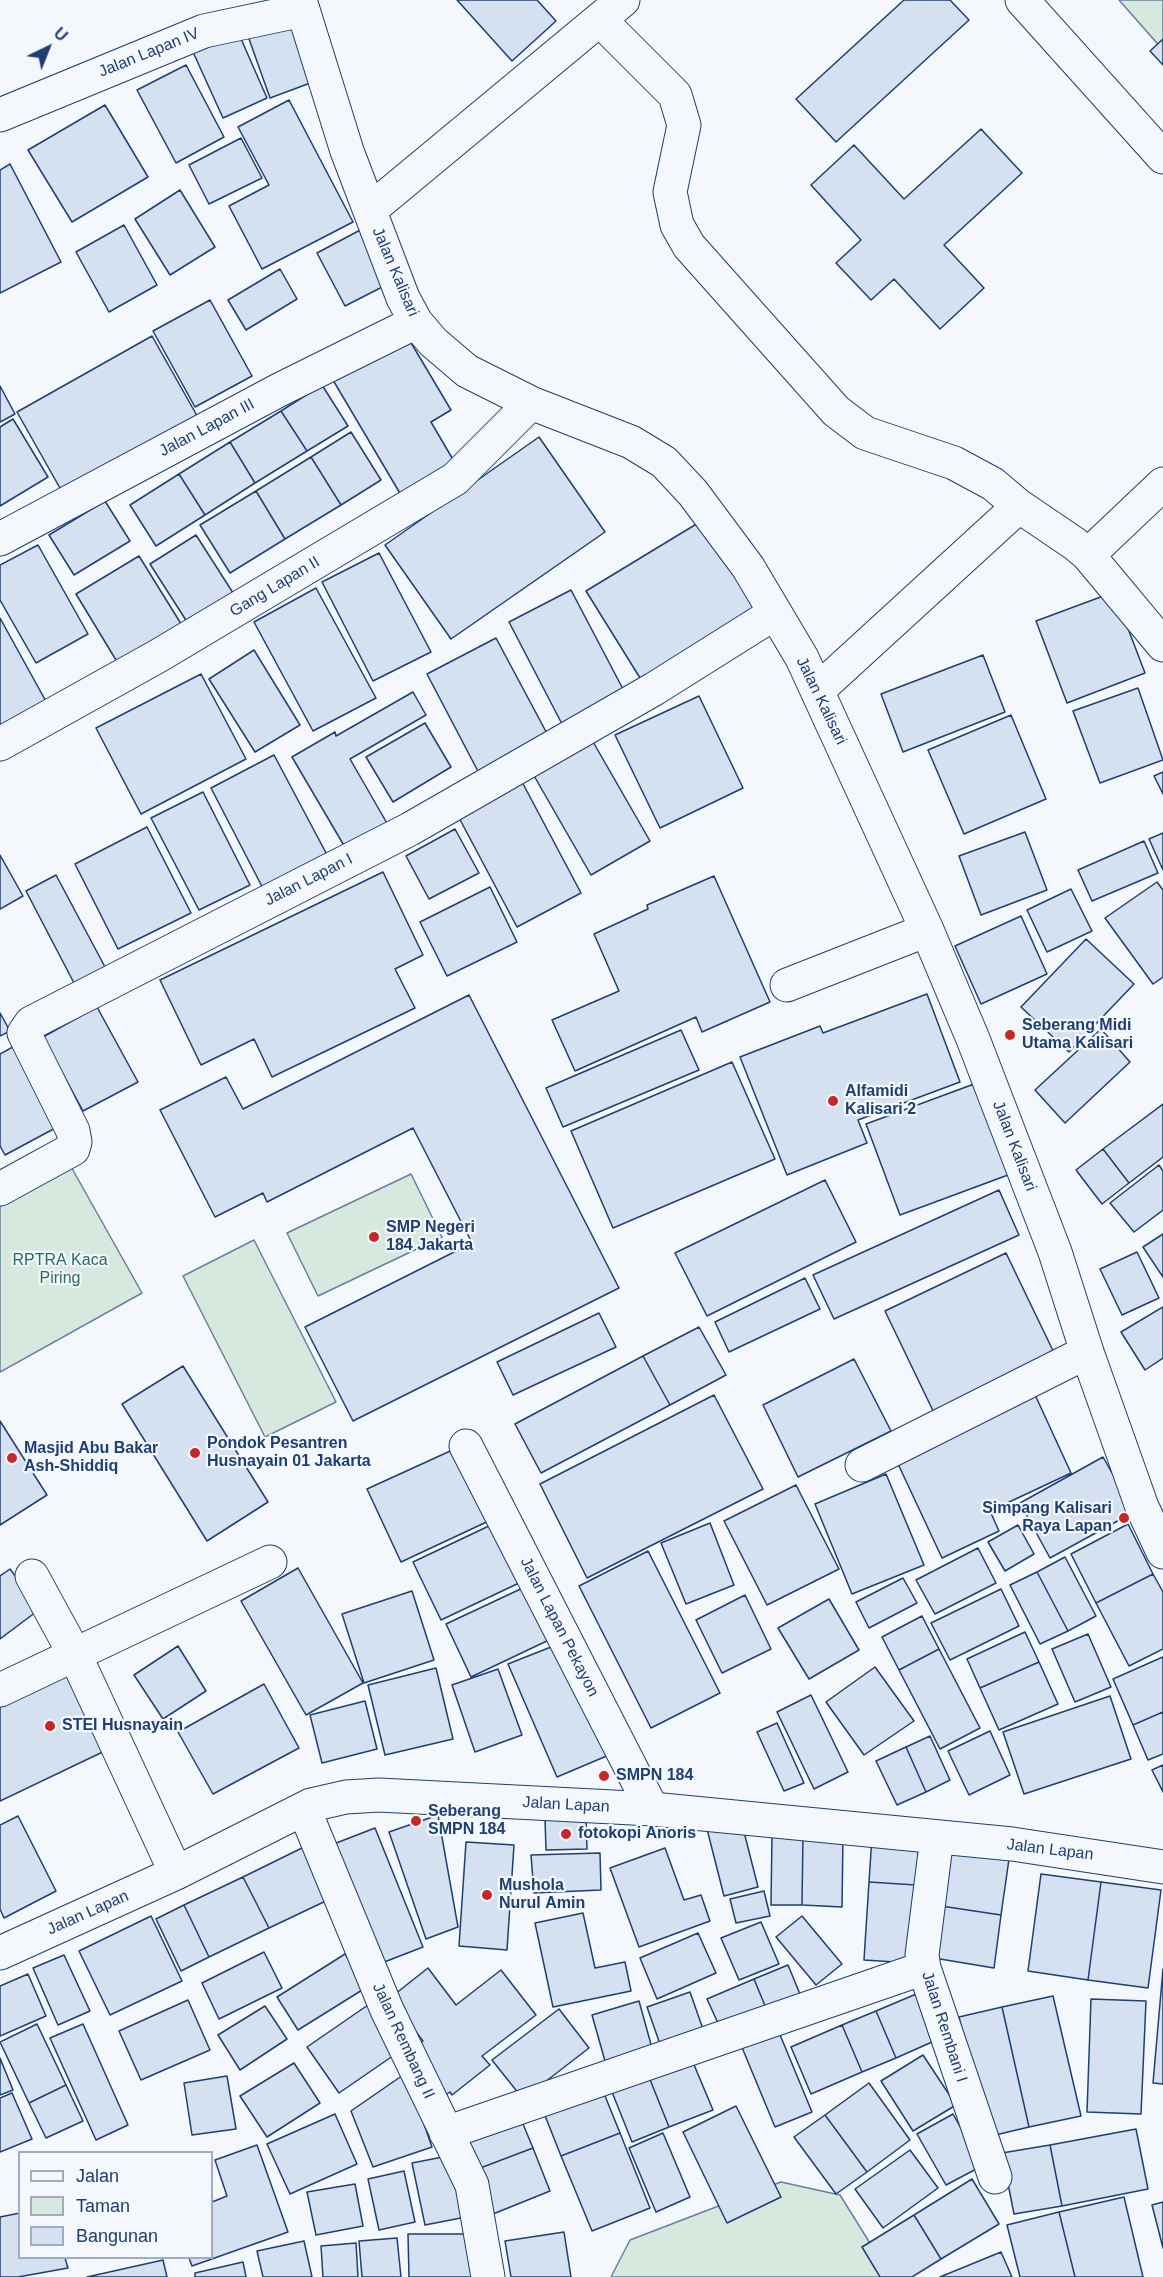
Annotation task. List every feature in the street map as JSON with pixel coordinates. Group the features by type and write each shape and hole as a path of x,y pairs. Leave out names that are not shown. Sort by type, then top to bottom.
{"street":[{"path":"1022,0 1163,157"},
{"name":"Jalan Lapan IV","path":"0,115 204,31 301,5"},
{"name":"Jalan Kalisari","path":"301,5 347,151 403,298 416,322 433,342 466,371 531,404 631,442 664,462 680,476 748,567 818,690 927,930 973,1039 1055,1251 1087,1352 1142,1507 1163,1552"},
{"path":"370,210 611,10 675,95 684,125 670,192 677,225 689,246 836,411 865,433 954,463 993,484 1019,506 1088,555 1163,645"},
{"name":"Jalan Lapan III","path":"0,539 248,406 416,322"},
{"name":"Gang Lapan II","path":"0,744 158,656 455,479 531,404"},
{"path":"1088,555 1163,484"},
{"path":"818,690 1019,506"},
{"name":"Jalan Lapan I","path":"0,1189 73,1149 75,1142 73,1131 24,1033 31,1023 410,828 654,689 775,613"},
{"path":"787,985 927,930"},
{"path":"862,1465 1087,1352"},
{"name":"Jalan Lapan Pekayon","path":"466,1446 652,1809"},
{"path":"0,1690 270,1562"},
{"path":"33,1576 75,1655 176,1873"},
{"name":"Jalan Lapan","path":"0,1953 176,1873 304,1809 346,1797 379,1795 652,1809 1070,1851 1163,1867"},
{"name":"Jalan Rembang II","path":"304,1809 387,2010 472,2185 488,2277"},
{"name":"Jalan Rembani I","path":"937,1838 922,1955 924,1968 995,2177"},
{"path":"447,2133 924,1968"}],"green space":[{"path":"1119,0 1163,0 1163,50"},
{"name":"RPTRA Kaca Piring","path":"70,1165 142,1293 0,1372 0,1204"},
{"path":"411,1174 442,1237 318,1296 287,1233"},
{"path":"254,1240 336,1402 265,1437 183,1276"},
{"path":"781,2182 840,2195 891,2277 611,2277 630,2240"}],"building":[{"path":"457,0 537,0 556,21 512,61"},
{"path":"904,0 950,0 969,20 836,142 796,99"},
{"path":"299,18 321,79 270,98 248,36"},
{"path":"238,32 267,98 223,118 193,52"},
{"path":"1163,39 1163,65 1150,51"},
{"path":"186,65 224,137 176,163 137,90"},
{"path":"289,100 353,222 262,269 229,206 269,185 238,127"},
{"path":"105,105 148,177 72,222 28,150"},
{"path":"981,129 1022,173 944,245 984,288 940,329 894,279 871,300 836,263 861,240 811,185 854,145 904,199"},
{"path":"241,138 262,178 209,204 189,165"},
{"path":"10,164 61,262 0,293 0,170"},
{"path":"180,190 215,247 170,275 135,219"},
{"path":"124,225 157,285 109,312 76,252"},
{"path":"364,228 392,282 345,306 317,253"},
{"path":"280,269 297,299 246,330 228,300"},
{"path":"210,300 252,376 195,407 153,331"},
{"path":"404,331 451,410 431,422 455,463 401,495 330,375"},
{"path":"152,336 200,421 65,497 17,412"},
{"path":"322,385 348,426 307,451 281,411"},
{"path":"0,386 15,414 0,422"},
{"path":"281,411 307,451 255,483 230,442"},
{"path":"13,419 48,477 0,506 0,427"},
{"path":"351,432 381,480 341,505 311,457"},
{"path":"539,437 605,532 451,639 385,545"},
{"path":"230,442 255,483 205,515 179,474"},
{"path":"311,457 341,505 285,539 256,491"},
{"path":"179,474 205,515 156,546 130,505"},
{"path":"256,491 285,539 230,573 200,525"},
{"path":"105,501 130,541 74,575 49,535"},
{"path":"703,520 760,616 645,686 586,591"},
{"path":"196,535 235,596 189,625 150,564"},
{"path":"38,545 88,634 36,663 0,600 0,565"},
{"path":"379,553 431,652 373,681 322,582"},
{"path":"139,556 183,627 119,665 76,594"},
{"path":"316,588 376,698 313,731 254,622"},
{"path":"571,590 624,691 562,724 509,622"},
{"path":"1114,592 1145,673 1067,703 1036,621"},
{"path":"0,618 48,705 0,731"},
{"path":"496,638 551,741 481,777 427,674"},
{"path":"254,650 300,725 255,752 209,679"},
{"path":"983,655 1005,712 903,752 881,694"},
{"path":"201,674 246,759 141,814 96,728"},
{"path":"1138,688 1163,760 1100,783 1073,711"},
{"path":"413,692 426,715 350,759 388,825 346,849 292,757 335,732 336,736"},
{"path":"699,696 743,788 660,828 615,735"},
{"path":"1011,715 1046,799 964,834 928,750"},
{"path":"425,723 451,767 393,802 366,757"},
{"path":"592,740 650,841 591,875 533,774"},
{"path":"274,755 333,866 269,900 211,788"},
{"path":"1163,772 1163,794 1154,776"},
{"path":"521,780 581,893 517,927 457,814"},
{"path":"203,792 250,885 199,910 151,818"},
{"path":"147,827 191,913 118,949 75,864"},
{"path":"455,829 479,873 429,899 406,856"},
{"path":"1025,832 1047,890 981,915 959,856"},
{"path":"1163,833 1163,870 1149,839"},
{"path":"1144,841 1158,873 1092,901 1078,870"},
{"path":"0,855 23,896 0,909"},
{"path":"383,872 423,955 395,969 415,1008 272,1077 254,1039 201,1065 160,980"},
{"path":"56,875 105,967 74,983 26,891"},
{"path":"714,876 770,1002 702,1032 696,1017 575,1071 552,1020 619,991 594,934 648,909 647,905"},
{"path":"1157,882 1163,890 1163,977 1153,984 1105,918"},
{"path":"490,887 517,942 447,976 420,922"},
{"path":"1071,889 1092,931 1047,952 1027,910"},
{"path":"1021,916 1047,974 981,1004 955,946"},
{"path":"1086,939 1134,984 1069,1052 1021,1007"},
{"name":"Alfamidi Kalisari 2","path":"927,994 960,1082 858,1120 867,1143 787,1175 740,1057 820,1026 823,1033"},
{"path":"469,995 619,1288 353,1421 305,1327 472,1243 413,1128 267,1202 263,1193 215,1217 160,1110 226,1077 243,1109"},
{"path":"97,1007 138,1082 83,1111 43,1037"},
{"path":"0,1013 10,1031 0,1036"},
{"path":"1101,1029 1130,1062 1065,1123 1035,1090"},
{"path":"681,1030 699,1070 563,1127 546,1088"},
{"path":"18,1044 61,1125 5,1155 0,1146 0,1054"},
{"path":"732,1062 775,1159 613,1228 571,1131"},
{"path":"974,1084 1008,1175 900,1215 866,1124"},
{"path":"1163,1104 1163,1157 1129,1183 1103,1149"},
{"path":"1103,1149 1129,1183 1102,1204 1076,1170"},
{"path":"1159,1165 1163,1171 1163,1210 1134,1232 1110,1203"},
{"path":"825,1180 856,1242 707,1316 675,1253"},
{"path":"999,1190 1019,1235 834,1319 813,1275"},
{"path":"1163,1234 1163,1277 1143,1247"},
{"path":"1137,1252 1159,1298 1122,1315 1100,1269"},
{"path":"1006,1253 1057,1359 936,1417 885,1311"},
{"path":"805,1278 820,1309 729,1352 715,1322"},
{"path":"1163,1307 1163,1358 1145,1370 1121,1332"},
{"path":"599,1313 616,1347 513,1395 497,1362"},
{"path":"699,1327 726,1375 670,1405 643,1356"},
{"path":"643,1356 670,1405 541,1473 515,1424"},
{"path":"854,1359 891,1431 798,1477 763,1405"},
{"name":"Pondok Pesantren Husnayain 01 Jakarta","path":"183,1366 268,1502 207,1541 122,1404"},
{"path":"1031,1386 1071,1473 990,1511 999,1531 942,1558 892,1451"},
{"path":"714,1395 763,1489 587,1578 540,1484"},
{"name":"Masjid Abu Bakar Ash-Shiddiq","path":"0,1421 47,1495 0,1525"},
{"path":"459,1447 493,1519 401,1562 367,1489"},
{"path":"1103,1457 1134,1512 1050,1558 1020,1503"},
{"path":"886,1474 924,1565 852,1594 815,1504"},
{"path":"796,1485 839,1569 767,1605 724,1521"},
{"path":"710,1523 734,1585 686,1604 661,1543"},
{"path":"1128,1524 1153,1574 1096,1603 1071,1554"},
{"path":"491,1525 519,1583 441,1620 413,1562"},
{"path":"1018,1525 1034,1554 1005,1571 988,1542"},
{"path":"978,1548 996,1583 935,1614 916,1580"},
{"path":"648,1551 720,1693 651,1728 579,1586"},
{"path":"1065,1557 1096,1616 1068,1631 1037,1572"},
{"path":"298,1568 363,1683 306,1715 241,1601"},
{"path":"10,1569 40,1609 0,1639 0,1576"},
{"path":"1037,1572 1068,1631 1040,1644 1010,1585"},
{"path":"1153,1574 1163,1592 1163,1649 1129,1666 1096,1603"},
{"path":"903,1578 917,1603 869,1628 856,1602"},
{"path":"527,1586 551,1639 471,1677 446,1624"},
{"path":"1001,1589 1019,1626 950,1660 931,1623"},
{"path":"412,1591 434,1660 364,1683 342,1614"},
{"path":"745,1595 771,1649 722,1673 696,1620"},
{"path":"829,1599 859,1650 809,1679 778,1628"},
{"path":"922,1616 939,1649 899,1670 882,1637"},
{"path":"1025,1632 1039,1662 980,1688 967,1659"},
{"path":"1088,1634 1111,1687 1075,1702 1052,1649"},
{"path":"561,1643 609,1755 557,1777 508,1664"},
{"path":"178,1646 206,1691 163,1719 134,1675"},
{"path":"939,1649 980,1728 940,1749 899,1670"},
{"path":"1163,1657 1163,1712 1133,1725 1113,1679"},
{"path":"1039,1662 1058,1704 999,1730 980,1688"},
{"path":"875,1667 914,1721 864,1755 826,1702"},
{"name":"STEI Husnayain","path":"71,1668 111,1748 0,1801 0,1703"},
{"path":"436,1668 453,1739 385,1755 368,1685"},
{"path":"498,1669 522,1735 475,1752 452,1685"},
{"path":"264,1684 299,1748 213,1794 178,1732"},
{"path":"811,1695 848,1772 814,1789 777,1712"},
{"path":"1110,1696 1131,1759 1024,1794 1003,1732"},
{"path":"365,1701 377,1749 322,1763 310,1715"},
{"path":"1163,1712 1163,1754 1148,1760 1133,1725"},
{"path":"777,1723 804,1783 784,1791 757,1732"},
{"path":"990,1731 1010,1775 969,1795 948,1751"},
{"path":"930,1736 950,1780 926,1792 906,1747"},
{"path":"906,1747 926,1792 897,1805 876,1761"},
{"path":"1163,1765 1163,1792 1152,1770"},
{"path":"438,1815 458,1927 426,1939 389,1832"},
{"path":"18,1816 56,1891 4,1918 0,1909 0,1825"},
{"name":"fotokopi Anoris","path":"586,1818 587,1849 546,1850 545,1819"},
{"path":"741,1820 758,1887 724,1896 707,1829"},
{"path":"375,1828 423,1947 374,1966 326,1847"},
{"path":"772,1833 803,1834 802,1905 771,1905"},
{"path":"803,1834 843,1835 842,1907 802,1905"},
{"path":"872,1836 919,1840 916,1885 869,1882"},
{"name":"Mushola Nurul Amin","path":"466,1842 514,1845 507,1950 459,1946"},
{"path":"304,1847 330,1899 269,1928 243,1877"},
{"path":"665,1848 684,1900 701,1895 710,1921 639,1947 610,1868"},
{"path":"950,1850 1009,1859 1001,1915 941,1906"},
{"path":"600,1853 601,1890 534,1893 531,1855"},
{"path":"1041,1874 1101,1882 1088,1980 1028,1971"},
{"path":"243,1877 269,1928 209,1957 184,1905"},
{"path":"869,1882 916,1885 911,1963 864,1960"},
{"path":"1101,1882 1161,1890 1148,1988 1088,1980"},
{"path":"764,1891 770,1916 736,1923 730,1899"},
{"path":"184,1905 209,1957 181,1971 156,1919"},
{"path":"941,1906 1001,1915 994,1968 934,1958"},
{"path":"583,1913 595,1968 625,1962 631,1991 553,2007 535,1923"},
{"path":"151,1916 182,1981 110,2015 79,1951"},
{"path":"802,1916 842,1964 816,1985 776,1937"},
{"path":"761,1922 779,1964 739,1980 721,1938"},
{"path":"698,1933 716,1973 657,1999 640,1958"},
{"path":"264,1952 282,1988 219,2019 202,1983"},
{"path":"345,1954 367,1987 298,2030 277,1997"},
{"path":"64,1955 90,2011 58,2025 33,1968"},
{"path":"788,1965 802,1999 768,2013 754,1979"},
{"path":"428,1968 456,2005 501,1970 536,2015 482,2056 490,2065 452,2095 450,2092 444,2096 410,2051 423,2041 390,1998"},
{"path":"1163,1969 1163,2084 1153,2083"},
{"path":"28,1974 46,2016 0,2036 0,1986"},
{"path":"754,1979 768,2013 722,2032 707,1999"},
{"path":"690,1992 704,2032 661,2047 647,2007"},
{"path":"921,1992 941,2038 896,2058 876,2011"},
{"path":"1053,1996 1081,2116 1029,2127 1002,2007"},
{"path":"1091,1999 1146,2001 1141,2114 1087,2112"},
{"path":"188,2000 210,2050 141,2080 119,2031"},
{"path":"639,2001 652,2048 605,2061 592,2015"},
{"path":"368,2005 400,2051 339,2093 307,2047"},
{"path":"265,2006 287,2039 240,2070 218,2035"},
{"path":"1002,2007 1029,2127 987,2137 959,2017"},
{"path":"559,2009 589,2048 523,2099 492,2060"},
{"path":"876,2011 896,2058 862,2072 842,2025"},
{"path":"37,2024 66,2085 29,2103 0,2042"},
{"path":"83,2024 128,2125 96,2140 50,2038"},
{"path":"842,2025 862,2072 811,2094 791,2047"},
{"path":"778,2030 812,2112 775,2127 741,2045"},
{"path":"923,2055 956,2105 913,2131 881,2081"},
{"path":"0,2058 13,2090 0,2095"},
{"path":"692,2060 713,2110 669,2127 649,2077"},
{"path":"294,2063 320,2103 267,2137 240,2096"},
{"path":"406,2073 432,2147 373,2167 351,2111"},
{"path":"227,2076 236,2129 192,2135 184,2083"},
{"path":"649,2077 669,2127 632,2142 612,2092"},
{"path":"869,2083 910,2140 867,2172 825,2115"},
{"path":"66,2085 83,2121 46,2138 29,2103"},
{"path":"601,2086 620,2133 561,2156 542,2108"},
{"path":"12,2093 32,2139 0,2152 0,2098"},
{"path":"736,2106 781,2197 727,2223 683,2132"},
{"path":"518,2112 533,2148 475,2170 461,2134"},
{"path":"335,2114 357,2164 290,2194 267,2144"},
{"path":"953,2114 982,2166 946,2185 917,2134"},
{"path":"825,2115 867,2172 836,2194 794,2137"},
{"path":"1136,2129 1148,2189 1062,2206 1050,2145"},
{"path":"620,2133 650,2208 592,2231 561,2156"},
{"path":"663,2133 690,2197 656,2212 629,2148"},
{"path":"257,2145 288,2232 213,2259 213,2202 227,2196 215,2160"},
{"path":"1050,2145 1062,2206 1014,2214 1002,2153"},
{"path":"533,2148 550,2191 493,2214 475,2170"},
{"path":"910,2150 938,2188 883,2228 855,2189"},
{"path":"453,2155 466,2217 425,2225 412,2163"},
{"path":"404,2171 415,2222 379,2230 368,2179"},
{"path":"972,2179 999,2224 941,2259 914,2215"},
{"path":"355,2184 363,2226 316,2235 307,2192"},
{"path":"1124,2197 1143,2277 1075,2277 1059,2212"},
{"path":"1163,2202 1163,2248 1152,2205"},
{"path":"1059,2212 1075,2277 1020,2277 1007,2225"},
{"path":"18,2213 18,2259 65,2259 68,2268 18,2277 0,2277 0,2217"},
{"path":"914,2215 941,2259 912,2277 880,2277 862,2247"},
{"path":"564,2232 571,2277 511,2277 505,2241"},
{"path":"408,2234 472,2234 473,2277 409,2277"},
{"path":"397,2238 401,2277 362,2277 359,2241"},
{"path":"304,2241 312,2277 263,2277 257,2251"},
{"path":"356,2243 358,2277 323,2277 321,2246"},
{"path":"1001,2252 1012,2277 940,2277"},
{"path":"189,2259 212,2259 192,2266"},
{"path":"163,2260 167,2277 87,2277"},
{"path":"243,2262 246,2277 195,2277 195,2273"}],"place":[{"name":"Seberang Midi Utama Kalisari","path":"1010,1035"},
{"name":"Alfamidi Kalisari 2","path":"833,1101"},
{"name":"SMP Negeri 184 Jakarta","path":"374,1237"},
{"name":"Pondok Pesantren Husnayain 01 Jakarta","path":"195,1453"},
{"name":"Masjid Abu Bakar Ash-Shiddiq","path":"12,1458"},
{"name":"Simpang Kalisari Raya Lapan","path":"1124,1518"},
{"name":"STEI Husnayain","path":"50,1726"},
{"name":"SMPN 184","path":"604,1776"},
{"name":"Seberang SMPN 184","path":"416,1821"},
{"name":"fotokopi Anoris","path":"566,1834"},
{"name":"Mushola Nurul Amin","path":"487,1895"}]}
